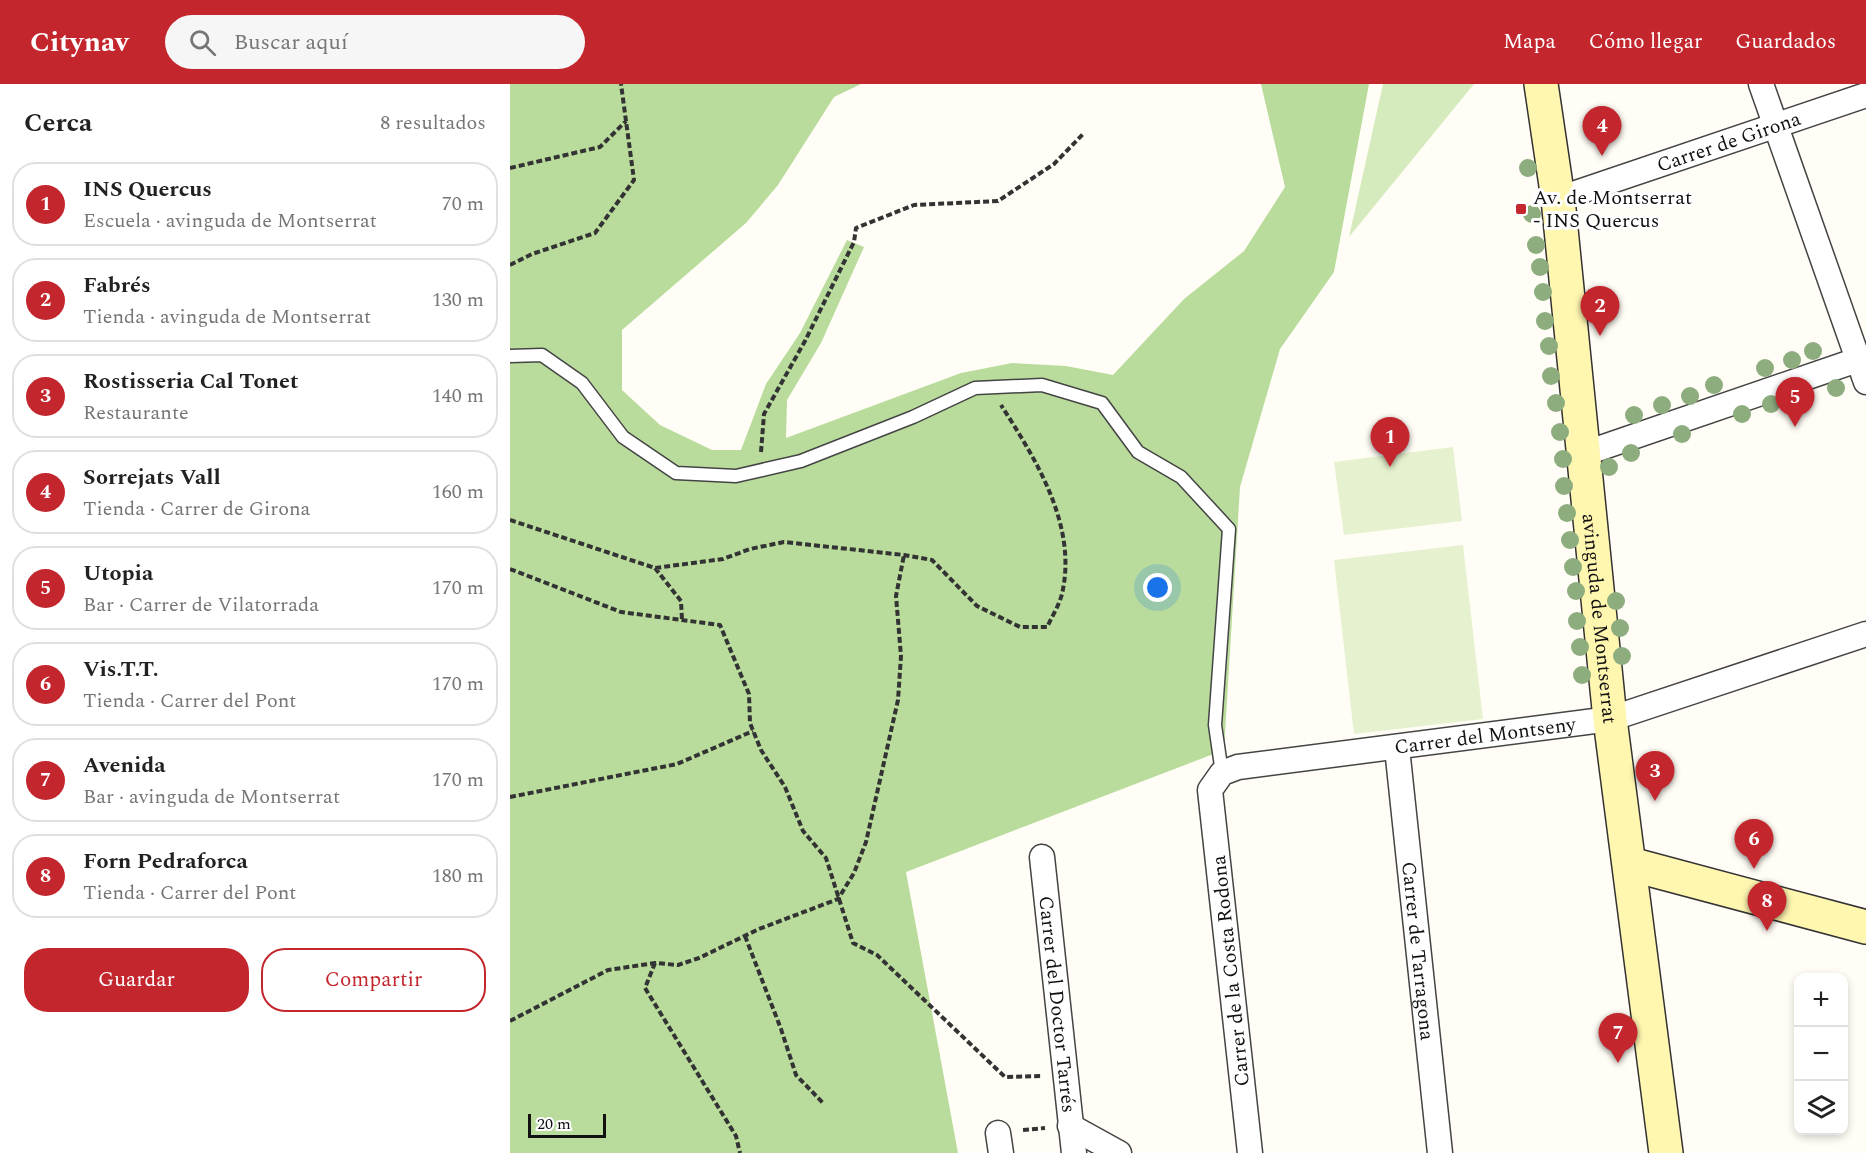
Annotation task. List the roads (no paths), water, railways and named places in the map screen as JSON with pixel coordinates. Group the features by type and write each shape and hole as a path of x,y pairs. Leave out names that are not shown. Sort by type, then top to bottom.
{"street":[{"name":"avinguda de Montserrat","path":"1541,84 1558,199 1610,719 1666,1153"},
{"path":"1582,454 1863,366 1761,84"},
{"name":"Carrer de Girona","path":"1558,199 1866,95"},
{"name":"Carrer del Montseny","path":"1216,782 1238,767 1610,719 1866,634"},
{"name":"Carrer de Tarragona","path":"1396,748 1440,1153"},
{"name":"Carrer de la Costa Rodona","path":"1216,782 1250,1153"},
{"name":"Carrer del Doctor Tarrés","path":"1042,857 1074,1153"},
{"path":"1630,864 1866,927"},
{"path":"1070,1126 1119,1153"}],"lane":[{"path":"510,356 542,355 574,377 582,383 623,437 676,473 736,476 801,461 912,417 975,388 1042,385 1102,402 1138,452 1181,477 1229,529 1215,725 1216,782"}],"place":[{"name":"Sorrejats Vall","path":"1602,156"},
{"name":"Av. de Montserrat - INS Quercus","path":"1521,209"},
{"name":"Fabrés","path":"1600,336"},
{"name":"Utopia","path":"1795,427"},
{"name":"INS Quercus","path":"1390,467"},
{"name":"Rostisseria Cal Tonet","path":"1655,801"},
{"name":"Vis.T.T.","path":"1754,869"},
{"name":"Forn Pedraforca","path":"1767,931"},
{"name":"Avenida","path":"1618,1063"}]}
